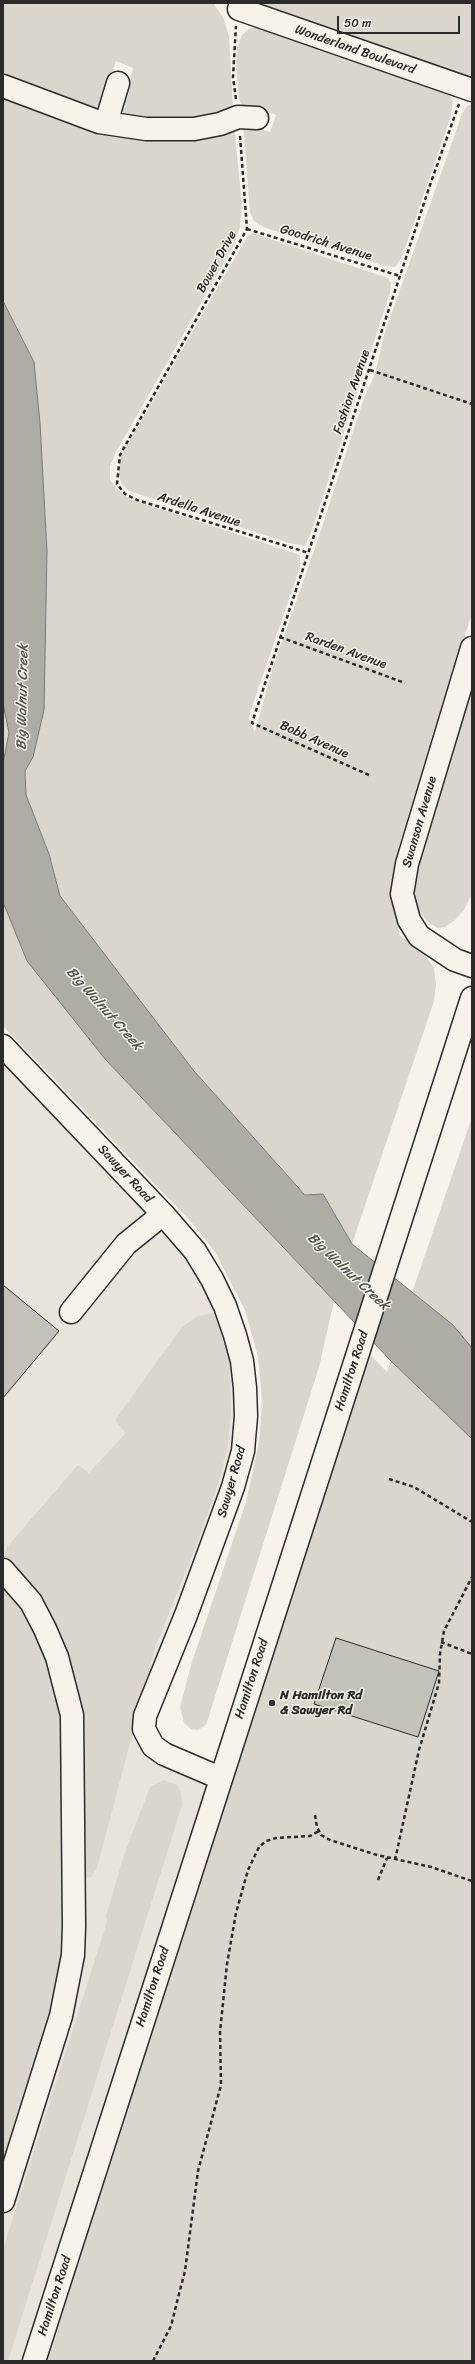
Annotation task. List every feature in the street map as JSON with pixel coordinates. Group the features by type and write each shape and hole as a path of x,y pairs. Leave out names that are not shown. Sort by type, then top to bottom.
{"street":[{"name":"Wonderland Boulevard","path":"239,9 469,88"},
{"path":"106,123 118,83"},
{"path":"3,86 106,123 146,129 194,129 247,118"},
{"name":"Swanson Avenue","path":"472,648 407,864 402,894 414,932 455,960 472,966"},
{"name":"Hamilton Road","path":"34,2361 220,1778 472,998"},
{"name":"Sawyer Road","path":"3,1046 163,1214 195,1251 212,1279 225,1306 242,1361 246,1416 243,1451 233,1487 186,1615 145,1716 144,1729 153,1746 164,1754 220,1778"},
{"path":"71,1312 126,1244 163,1214"},
{"path":"3,1570 31,1602 46,1629 58,1657 72,1715 74,1926 72,1955 62,2016 3,2201"}],"path":[{"name":"Bower Drive","path":"120,455 247,229 247,118 233,77 235,32 239,9"},
{"name":"Fashion Avenue","path":"252,723 400,276 469,88"},
{"name":"Goodrich Avenue","path":"247,229 400,276"},
{"path":"370,370 472,404"},
{"name":"Ardella Avenue","path":"120,455 117,484 125,494 137,500 309,553"},
{"name":"Rarden Avenue","path":"280,637 405,683"},
{"name":"Bobb Avenue","path":"252,723 369,775"},
{"path":"389,1479 414,1488 472,1522"},
{"path":"395,1860 419,1750 439,1683 441,1642 444,1631 472,1577"},
{"path":"441,1642 472,1654"},
{"path":"315,1814 321,1835 330,1840 387,1858 431,1867 472,1881"},
{"path":"153,2361 171,2326 180,2294 185,2271 198,2172 221,2085 220,2032 224,1986 236,1913 246,1877 254,1857 266,1841 276,1838 310,1836 319,1831"},
{"path":"378,1880 387,1858"}],"shaded area":[{"path":"3,3 213,3 223,17 229,36 233,108 219,120 112,117 128,86 133,68 116,61 98,113 3,79"},
{"path":"232,3 472,3 472,85"},
{"path":"262,25 447,90 453,101 450,119 402,257 395,267 385,266 263,227 254,221 250,212 243,124 270,132 276,115 259,108 254,112 242,106 239,99 236,67 237,47 242,35 249,29"},
{"path":"3,90 82,122 234,124 242,205 240,227 233,247 116,452 110,466 110,480 117,489 130,499 300,555 300,567 251,710 249,719 255,732 273,667 316,545 364,398 375,374 385,332 462,114 467,106 472,104 472,613 399,846 394,881 394,906 400,936 423,952 434,968 436,985 434,1001 352,1244 323,1194 306,1195 194,1071 60,896 49,854 26,795 25,771 33,757 47,551 40,423 34,362 3,301"},
{"path":"252,233 388,278 391,283 390,293 312,530 305,546 289,543 129,491 121,483 119,474 121,456 237,254 247,237"},
{"path":"472,670 472,894 464,910 455,920 445,927 438,928 429,923 419,911 411,891 412,873"},
{"path":"3,703 9,733 3,763"},
{"path":"3,902 27,961 105,1059 334,1301 319,1367 206,1725 198,1730 191,1729 184,1723 180,1707 191,1665 246,1502 259,1442 262,1401 258,1357 245,1310 215,1252 193,1224 3,1026"},
{"path":"3,1061 212,1279 246,1416 144,1729 220,1778 34,2361 3,2361"},
{"path":"472,1117 472,1348 453,1325 412,1293"},
{"path":"213,1313 220,1329 229,1361 231,1411 228,1446 219,1481 198,1541 155,1648 97,1868 91,1877 86,1878 83,1875 80,1719 74,1676 62,1642 24,1578 4,1557 7,1547 78,1465 89,1473 126,1433 115,1420 182,1327 198,1316"},
{"path":"360,1344 387,1372 391,1361 472,1439 472,2361 34,2361"},
{"path":"3,1570 12,1578 72,1715 74,1926 3,2201"},
{"path":"164,1780 177,1785 181,1793 182,1805 8,2361 3,2361 3,2249 107,1922 106,1916 124,1855 150,1787"}],"water":[{"name":"Big Walnut Creek","path":"3,301 34,362 40,423 47,551 44,710 33,757 25,771 26,795 49,854 60,896 194,1071 305,1195 323,1194 352,1244 453,1325 472,1348 472,1439 391,1361 105,1059 27,961 3,902 3,763 9,733 3,703"}],"building":[{"path":"3,1285 59,1331 3,1398"},
{"path":"336,1638 439,1671 418,1737 314,1704"}],"place":[{"name":"N Hamilton Rd & Sawyer Rd","path":"272,1703"}]}
